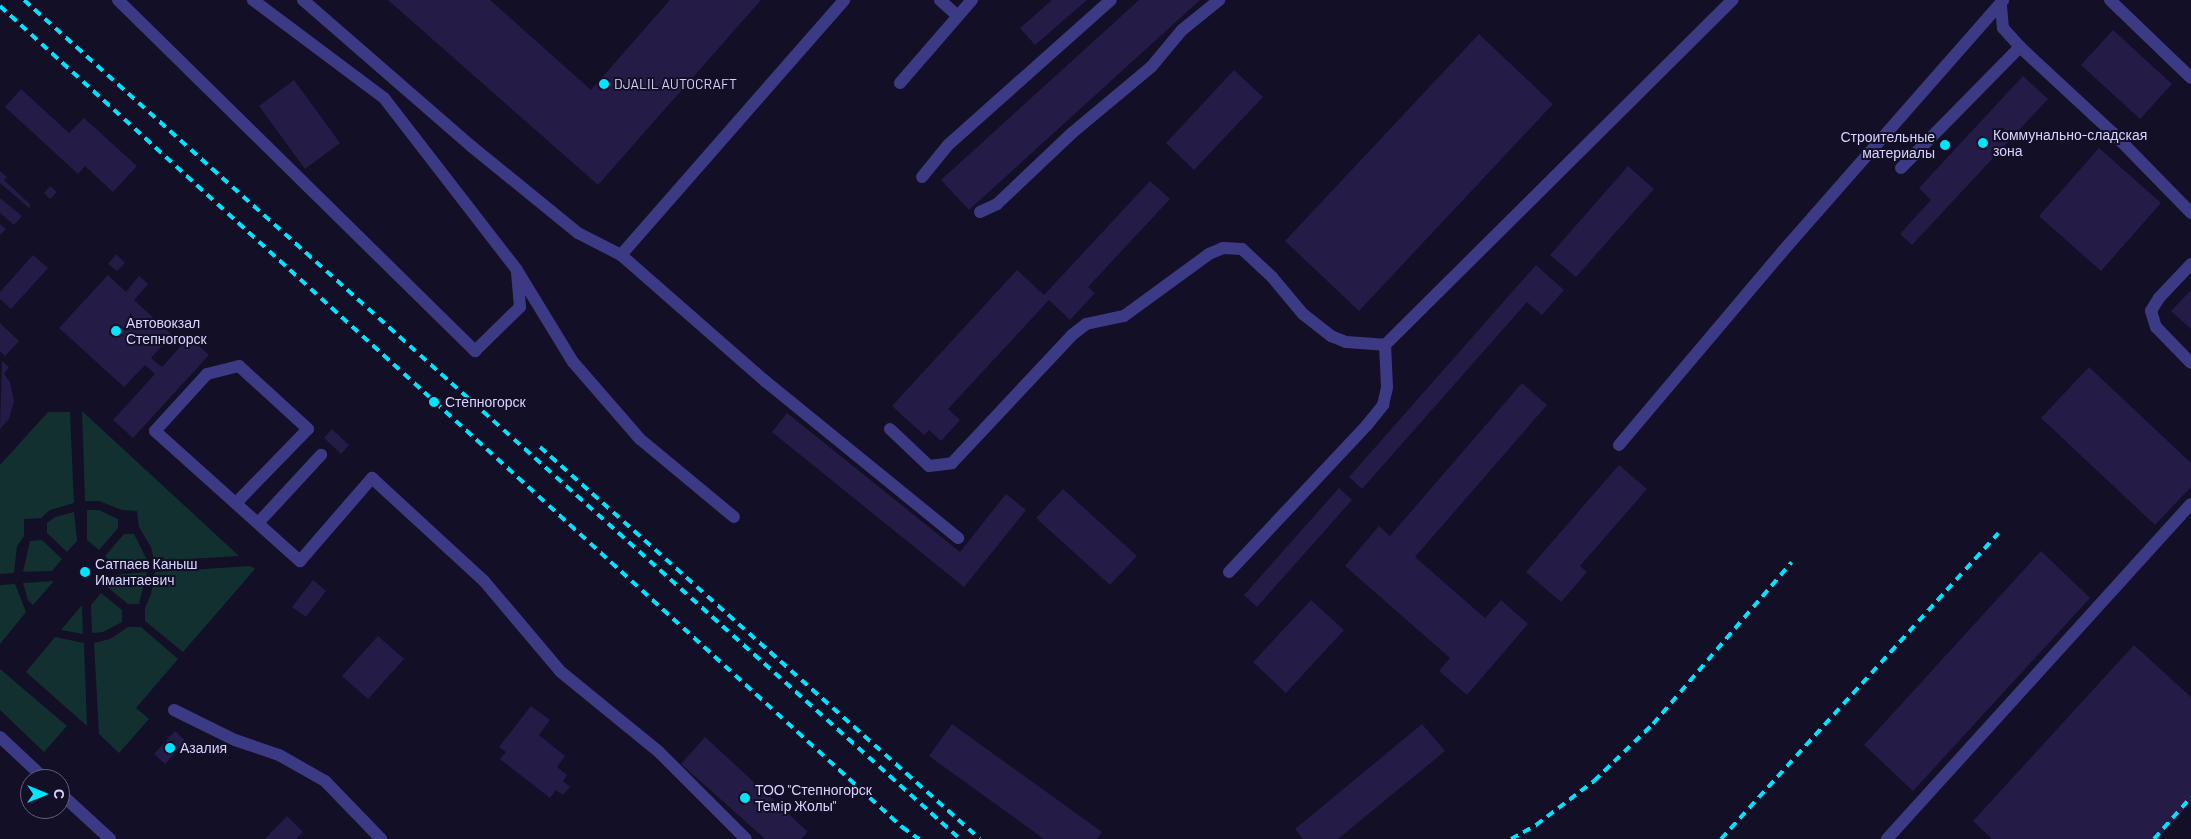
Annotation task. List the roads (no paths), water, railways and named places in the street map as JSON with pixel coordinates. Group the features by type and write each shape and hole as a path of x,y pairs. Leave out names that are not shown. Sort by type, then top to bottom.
{"street":[{"path":"118,0 475,351 520,307 516,270"},
{"path":"253,0 384,98 516,270 574,362 640,439 734,516"},
{"path":"303,0 471,146 578,233 622,255 765,381 958,538"},
{"path":"622,255 844,0"},
{"path":"940,0 958,16"},
{"path":"900,82 972,0"},
{"path":"922,177 948,146 1111,0"},
{"path":"980,212 997,204 1072,133 1152,66 1182,30 1219,0"},
{"path":"1228,572 1368,425 1383,404 1387,387 1386,345 1733,0"},
{"path":"2110,0 2191,78"},
{"path":"2002,3 2003,28 2020,48 2113,133 2191,213"},
{"path":"1618,446 1782,252 2002,3"},
{"path":"1901,168 2020,48"},
{"path":"890,429 930,466 952,463 1072,335 1086,324 1124,316 1209,254 1223,248 1242,249 1272,277 1303,314 1331,336 1346,342 1386,345"},
{"path":"2191,264 2159,298 2151,312 2156,327 2191,363"},
{"path":"236,503 308,429 239,366 207,374 155,431 300,560 372,478 484,581 561,672 658,751 746,839"},
{"path":"258,523 321,455"},
{"path":"1887,839 2191,504"},
{"path":"174,710 235,740 279,755 325,781 381,839"},
{"path":"0,737 34,769"},
{"path":"70,802 110,839"}],"railway":[{"path":"24,0 960,839"},
{"path":"0,6 902,827 919,839"},
{"path":"540,447 980,839"},
{"path":"1721,839 1998,533"},
{"path":"1511,839 1536,825 1594,781 1653,724 1792,562"},
{"path":"2154,839 2191,797"}],"place":[{"name":"DJALIL AUTOCRAFT","path":"604,84"},
{"name":"Коммунально-сладская зона","path":"1983,143"},
{"name":"Строительные материалы","path":"1945,145"},
{"name":"Автовокзал Степногорск","path":"116,331"},
{"name":"Степногорск","path":"434,402"},
{"name":"Сатпаев Каныш Имантаевич","path":"85,572"},
{"name":"Азалия","path":"170,748"},
{"name":"ТОО \"Степногорск Темiр Жолы\"","path":"745,798"}]}
